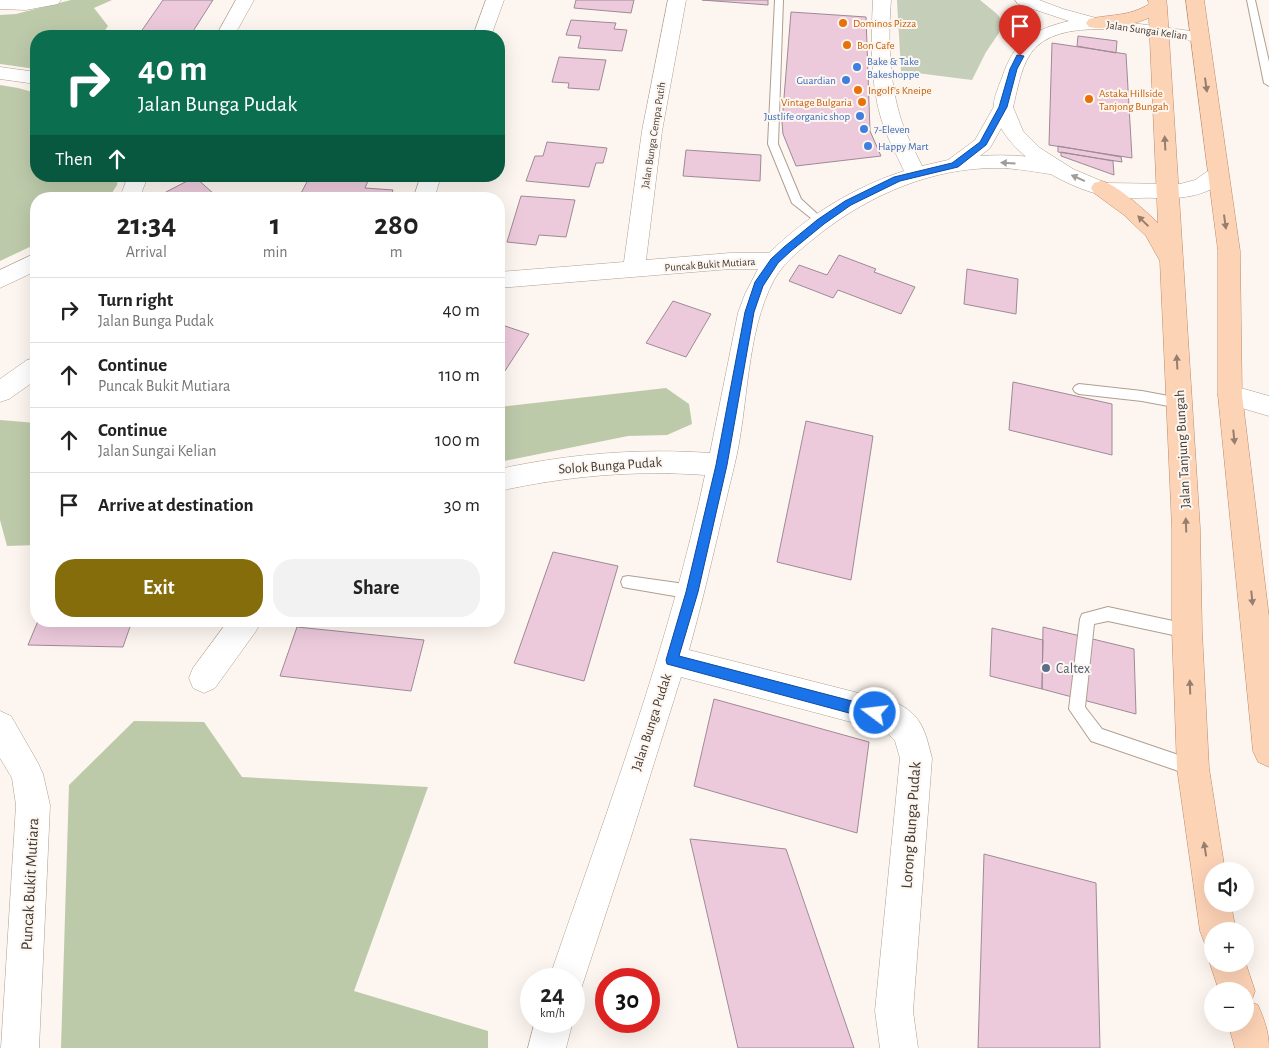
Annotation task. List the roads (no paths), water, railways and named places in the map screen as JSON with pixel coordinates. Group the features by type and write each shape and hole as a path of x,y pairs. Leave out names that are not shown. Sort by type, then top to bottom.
{"main road":[{"path":"1195,0 1229,251 1230,395 1269,751"},
{"path":"1095,23 1134,19 1146,14 1158,3"},
{"name":"Jalan Tanjung Bungah","path":"1158,3 1186,528 1187,631 1193,768 1207,862"},
{"path":"1101,188 1132,210 1154,231 1172,261"},
{"path":"1249,1032 1254,1048"}],"street":[{"path":"0,4 26,5 52,0"},
{"path":"228,30 245,0"},
{"path":"484,30 495,0"},
{"name":"Jalan Bunga Cempa Putih","path":"634,270 652,131 677,0"},
{"path":"882,0 882,48 890,115 895,131 915,173"},
{"path":"1019,0 1033,16 1036,37 1020,56 1013,69 1003,107 1016,134 1040,158 1056,168 1101,188 1132,191 1187,191 1198,188 1218,174"},
{"name":"Jalan Sungai Kelian","path":"1024,0 1057,13 1095,23 1199,37"},
{"name":"Jalan Sungai Kelian","path":"1036,37 1063,28 1095,23"},
{"path":"0,73 30,77"},
{"name":"Puncak Bukit Mutiara","path":"955,165 984,144 1003,107"},
{"name":"Puncak Bukit Mutiara","path":"505,280 730,262 775,261 821,222 874,189 915,173 955,165 1008,162 1056,168"},
{"name":"Jalan Bunga Pudak","path":"571,968 672,660 692,592 722,465 749,312 758,285 775,261"},
{"path":"0,280 30,264"},
{"path":"0,392 30,372"},
{"path":"1230,395 1269,406"},
{"name":"Solok Bunga Pudak","path":"505,479 556,468 638,460 722,465"},
{"path":"204,678 242,627"},
{"name":"Lorong Bunga Pudak","path":"672,660 894,718 909,732 916,758 894,1011 899,1048"},
{"name":"Puncak Bukit Mutiara","path":"0,727 27,774 33,805 20,1048"},
{"path":"547,1048 551,1033"}],"lane":[{"path":"779,0 773,144 796,201 821,222"},
{"path":"1251,0 1269,83"},
{"path":"1079,389 1142,396 1179,403"},
{"path":"628,582 692,592"},
{"path":"1187,631 1108,614 1087,619 1077,709 1096,735 1193,768"}],"place":[{"name":"Dominos Pizza","path":"843,23"},
{"name":"Bon Cafe","path":"847,45"},
{"name":"Bake & Take Bakeshoppe","path":"857,67"},
{"name":"Guardian","path":"846,80"},
{"name":"Ingolf's Kneipe","path":"858,90"},
{"name":"Astaka Hillside Tanjong Bungah","path":"1089,99"},
{"name":"Vintage Bulgaria","path":"862,102"},
{"name":"Justlife organic shop","path":"860,116"},
{"name":"7-Eleven","path":"864,129"},
{"name":"Happy Mart","path":"868,146"},
{"name":"Caltex","path":"1046,668"}]}
